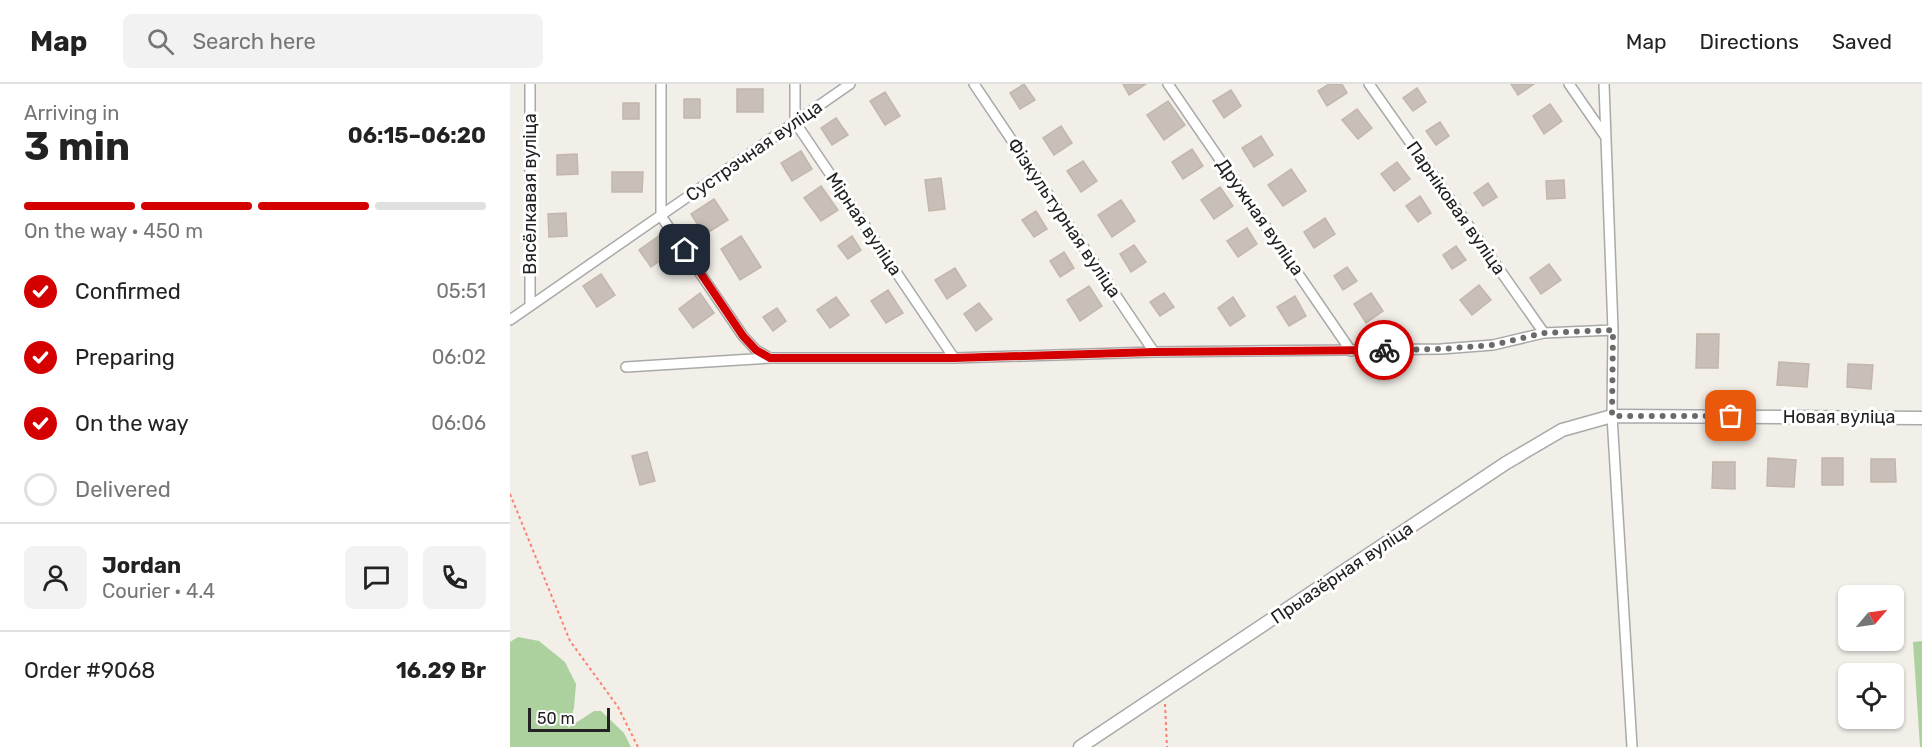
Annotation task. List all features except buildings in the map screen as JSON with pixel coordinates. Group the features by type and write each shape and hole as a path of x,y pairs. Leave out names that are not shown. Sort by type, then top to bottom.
{"street":[{"name":"Вясёлкавая вуліца","path":"530,84 530,304"},
{"path":"661,84 661,216 743,336 756,350 770,358"},
{"path":"795,84 795,122"},
{"name":"Сустрэчная вуліца","path":"510,320 850,84"},
{"name":"Фізкультурная вуліца","path":"974,84 1154,352"},
{"name":"Дружная вуліца","path":"1168,84 1351,351"},
{"name":"Парніковая вуліца","path":"1369,84 1544,333"},
{"path":"1569,84 1606,137"},
{"path":"1604,84 1613,330 1612,416 1632,747"},
{"name":"Мірная вуліца","path":"795,122 954,358"},
{"path":"626,367 770,358 954,358 1154,352 1441,349 1493,345 1544,333 1613,330"},
{"name":"Новая вуліца","path":"1612,416 1922,418"},
{"name":"Прыазёрная вуліца","path":"1080,747 1506,463 1562,430 1612,416"}],"path":[{"path":"510,494 570,641 618,707 638,747"},
{"path":"1164,692 1167,747"}],"green space":[{"path":"518,637 539,641 565,662 576,684 574,708 568,728 594,711 601,711 624,733 631,747 510,747 510,642"},
{"path":"1922,641 1922,747 1920,747 1913,642"}],"way so far":[{"path":"1384,350 1493,345 1544,333 1613,330 1612,416 1731,416"}],"route":[{"path":"685,250 743,336 756,350 770,358 954,358 1154,352 1384,350"}]}
